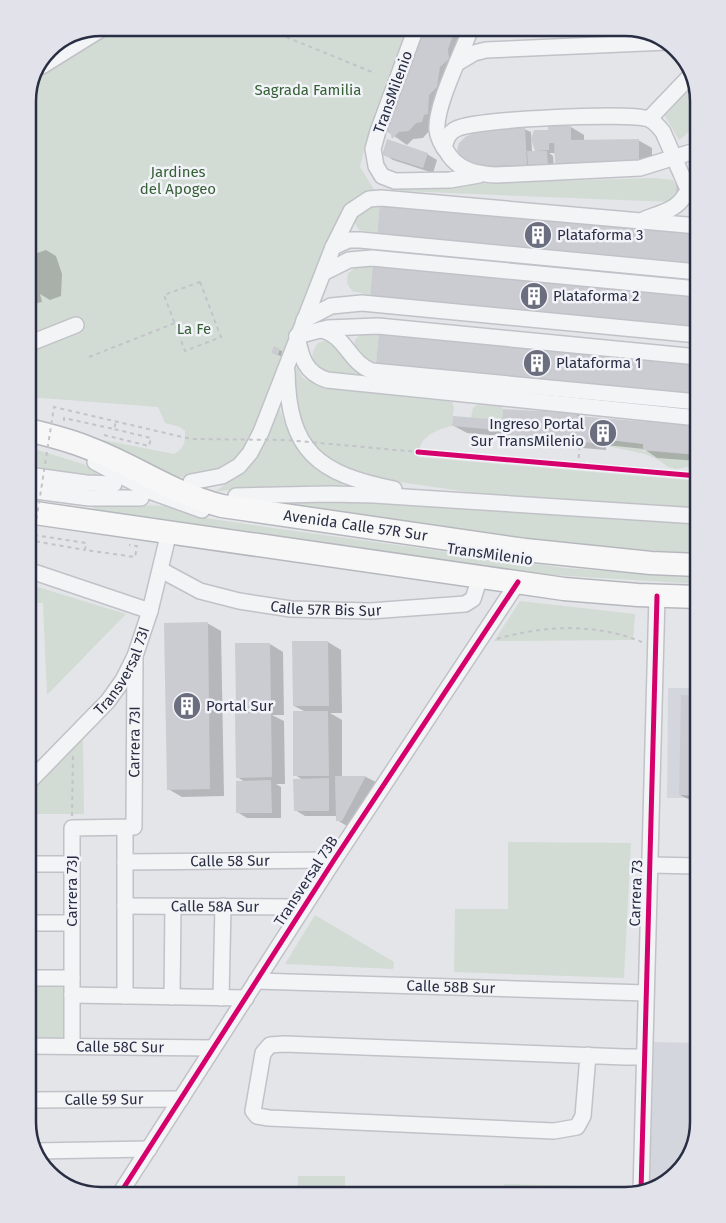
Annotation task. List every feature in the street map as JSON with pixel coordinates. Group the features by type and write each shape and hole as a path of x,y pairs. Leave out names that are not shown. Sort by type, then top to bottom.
{"highway":[{"name":"Avenida Calle 57R Sur","path":"36,432 92,449 182,494 222,506 525,550 651,563 690,565"},
{"path":"36,513 564,589 690,597"}],"street":[{"name":"TransMilenio","path":"413,36 373,149 376,166 382,176 395,181 450,180 480,174 640,168 690,153"},
{"name":"TransMilenio","path":"468,36 440,108 437,129 444,148 454,161 464,168 480,174"},
{"path":"52,60 84,39"},
{"path":"459,62 474,53 486,50 652,43"},
{"path":"649,119 686,80"},
{"path":"444,148 448,136 456,129 496,120 624,117 649,119 658,124 663,132 675,158 685,190 678,204 668,210 641,220"},
{"path":"191,482 222,476 239,466 250,453 261,432 333,247 351,211 369,199 381,198 690,225"},
{"path":"333,247 349,240 360,240 690,271"},
{"path":"322,273 350,260 372,258 690,288"},
{"path":"304,320 331,306 362,303 690,335"},
{"path":"36,341 76,325"},
{"path":"297,336 318,330 378,326 690,356"},
{"path":"318,330 336,336 358,363 372,371 690,401"},
{"path":"297,336 302,358 308,369 312,374 327,380 690,417"},
{"path":"287,362 287,389 293,423 315,457 334,472 378,486 468,502"},
{"name":"TransMilenio","path":"36,444 80,456 182,504 232,518 570,565 690,573"},
{"path":"36,476 86,483 114,484"},
{"path":"36,491 88,498 141,498"},
{"path":"236,496 330,494 690,516"},
{"name":"Transversal 73I","path":"36,775 116,690 135,656 150,611 169,532"},
{"name":"Calle 57R Bis Sur","path":"161,570 200,591 239,601 291,609 342,611 465,604 473,599 480,577"},
{"path":"36,573 150,611"},
{"name":"Transversal 73B","path":"124,1187 334,860 518,582"},
{"name":"Carrera 73","path":"641,1184 657,596"},
{"name":"Carrera 73I","path":"125,996 125,862 130,827 135,656"},
{"path":"72,828 130,827"},
{"name":"Carrera 73J","path":"72,828 72,1046"},
{"name":"Calle 58 Sur","path":"125,862 334,860"},
{"path":"36,864 72,864"},
{"path":"650,865 690,866"},
{"name":"Calle 58A Sur","path":"125,906 304,907"},
{"path":"172,997 173,906"},
{"path":"221,998 223,906"},
{"path":"36,923 72,923"},
{"path":"36,978 72,978"},
{"name":"Calle 58B Sur","path":"256,981 646,992"},
{"path":"72,996 246,998"},
{"path":"588,1055 583,1116 577,1127 554,1131 269,1118 257,1116 253,1111 263,1053 270,1045 588,1055 644,1057"},
{"name":"Calle 58C Sur","path":"36,1046 214,1048"},
{"name":"Calle 59 Sur","path":"36,1100 181,1098"},
{"path":"44,1152 149,1149"}],"path":[{"path":"284,36 372,72"},
{"path":"200,282 221,337 185,350 175,323 164,295 200,282"},
{"path":"88,357 175,323"},
{"path":"36,522 54,407 191,439 288,440 427,453"},
{"path":"46,415 151,438 149,446 101,434"},
{"path":"114,429 116,421"},
{"path":"578,466 580,442"},
{"path":"568,465 587,467"},
{"path":"36,535 86,543 85,550"},
{"path":"36,541 135,557 137,546 127,545"},
{"path":"476,646 534,631 574,628 612,632 656,648"},
{"path":"72,828 73,736"}],"shaded area":[{"path":"668,688 690,688 690,798 667,798"},
{"path":"654,1042 690,1043 690,1121 688,1138 679,1158 674,1164 661,1176 650,1181"}],"green space":[{"name":"Jardines del Apogeo","path":"102,36 405,36 365,146 360,167 375,191 359,195 346,209 334,228 307,290 256,429 246,450 229,465 219,470 209,474 187,477 156,471 88,437 174,454 184,444 185,431 180,427 165,423 158,407 36,398 36,97 38,85 50,62 69,45 81,40"},
{"path":"689,89 690,129 679,140 665,116"},
{"path":"653,178 673,180 676,191 671,202 400,191 400,186"},
{"path":"380,205 377,234 359,230 354,222 358,208"},
{"path":"359,265 373,266 370,295 352,291 347,283 348,273"},
{"path":"379,333 376,362 366,361 353,350 355,340 361,334"},
{"path":"327,340 337,345 380,379 324,372 314,362 313,351 318,343"},
{"path":"297,366 302,377 317,386 452,402 454,407 452,426 434,432 424,439 418,457 690,480 690,508 496,496 358,476 333,463 312,446 299,426 291,384"},
{"path":"277,400 286,427 299,449 316,467 342,482 342,487 323,485 216,491 241,472"},
{"path":"477,405 503,406 502,420 471,418 473,408"},
{"path":"593,438 643,444 643,451 690,454 690,468 676,469 668,467 645,454 593,443"},
{"path":"36,449 83,464 103,475 78,476 36,470"},
{"path":"240,500 328,500 690,521 690,553 582,547"},
{"path":"93,506 167,506 206,518 280,529 565,568 690,577 690,584 552,575 93,510"},
{"path":"36,586 126,614 47,695 43,603 36,603"},
{"path":"520,601 635,614 633,640 494,641"},
{"path":"83,737 84,814 36,814 36,783"},
{"path":"508,842 631,843 624,978 454,972 455,909 508,909"},
{"path":"315,915 394,962 393,969 285,964"},
{"path":"36,983 68,983 68,1040 36,1040"},
{"path":"298,1176 345,1176 345,1187 297,1187"},
{"path":"504,1184 624,1187 624,1187 504,1187"}],"building":[{"path":"419,36 454,36 448,49 449,59 440,67 437,87 429,95 428,114 424,115 422,122 416,123 409,131 399,132 392,139 390,132 383,129"},
{"path":"548,126 571,126 571,140 639,139 639,162 555,163 554,143 549,143 549,150 535,151 531,139 534,130 548,130"},
{"path":"525,127 527,165 485,166 472,164 463,160 457,150 459,143 465,137 474,133"},
{"path":"387,139 428,153 423,168 382,155"},
{"path":"527,151 547,151 548,165 528,165"},
{"path":"676,185 690,185 690,195 676,195"},
{"name":"Plataforma 3","path":"380,203 690,232 690,265 377,236"},
{"name":"Plataforma 2","path":"373,264 690,293 690,327 370,297"},
{"name":"Plataforma 1","path":"379,332 690,361 690,393 376,363"},
{"path":"274,346 280,349 278,355 271,353"},
{"name":"Ingreso Portal Sur TransMilenio","path":"503,409 577,413 577,416 690,425 690,454 643,450 643,444 593,438 593,443 507,436 508,431 452,426 453,416 502,420"},
{"name":"Portal Sur","path":"208,622 210,789 167,790 164,623"},
{"path":"292,641 328,641 329,706 293,706"},
{"path":"235,643 270,643 271,708 236,708"},
{"path":"681,695 690,695 690,796 679,795"},
{"path":"293,711 328,711 329,776 293,776"},
{"path":"271,712 272,777 236,778 235,713"},
{"path":"335,776 366,776 342,821 336,821"},
{"path":"329,778 329,811 294,811 293,779"},
{"path":"271,780 272,813 236,813 236,781"}],"cycle path":[{"path":"418,452 690,475"},
{"path":"124,1187 334,860 518,582"},
{"path":"641,1184 657,596"}],"place":[{"name":"Plataforma 3","path":"538,235"},
{"name":"Plataforma 2","path":"534,296"},
{"name":"Plataforma 1","path":"537,363"},
{"name":"Ingreso Portal Sur TransMilenio","path":"603,433"},
{"name":"Portal Sur","path":"187,706"}],"park label":[{"name":"Sagrada Familia","path":"308,90"},
{"name":"La Fe","path":"194,329"}]}
